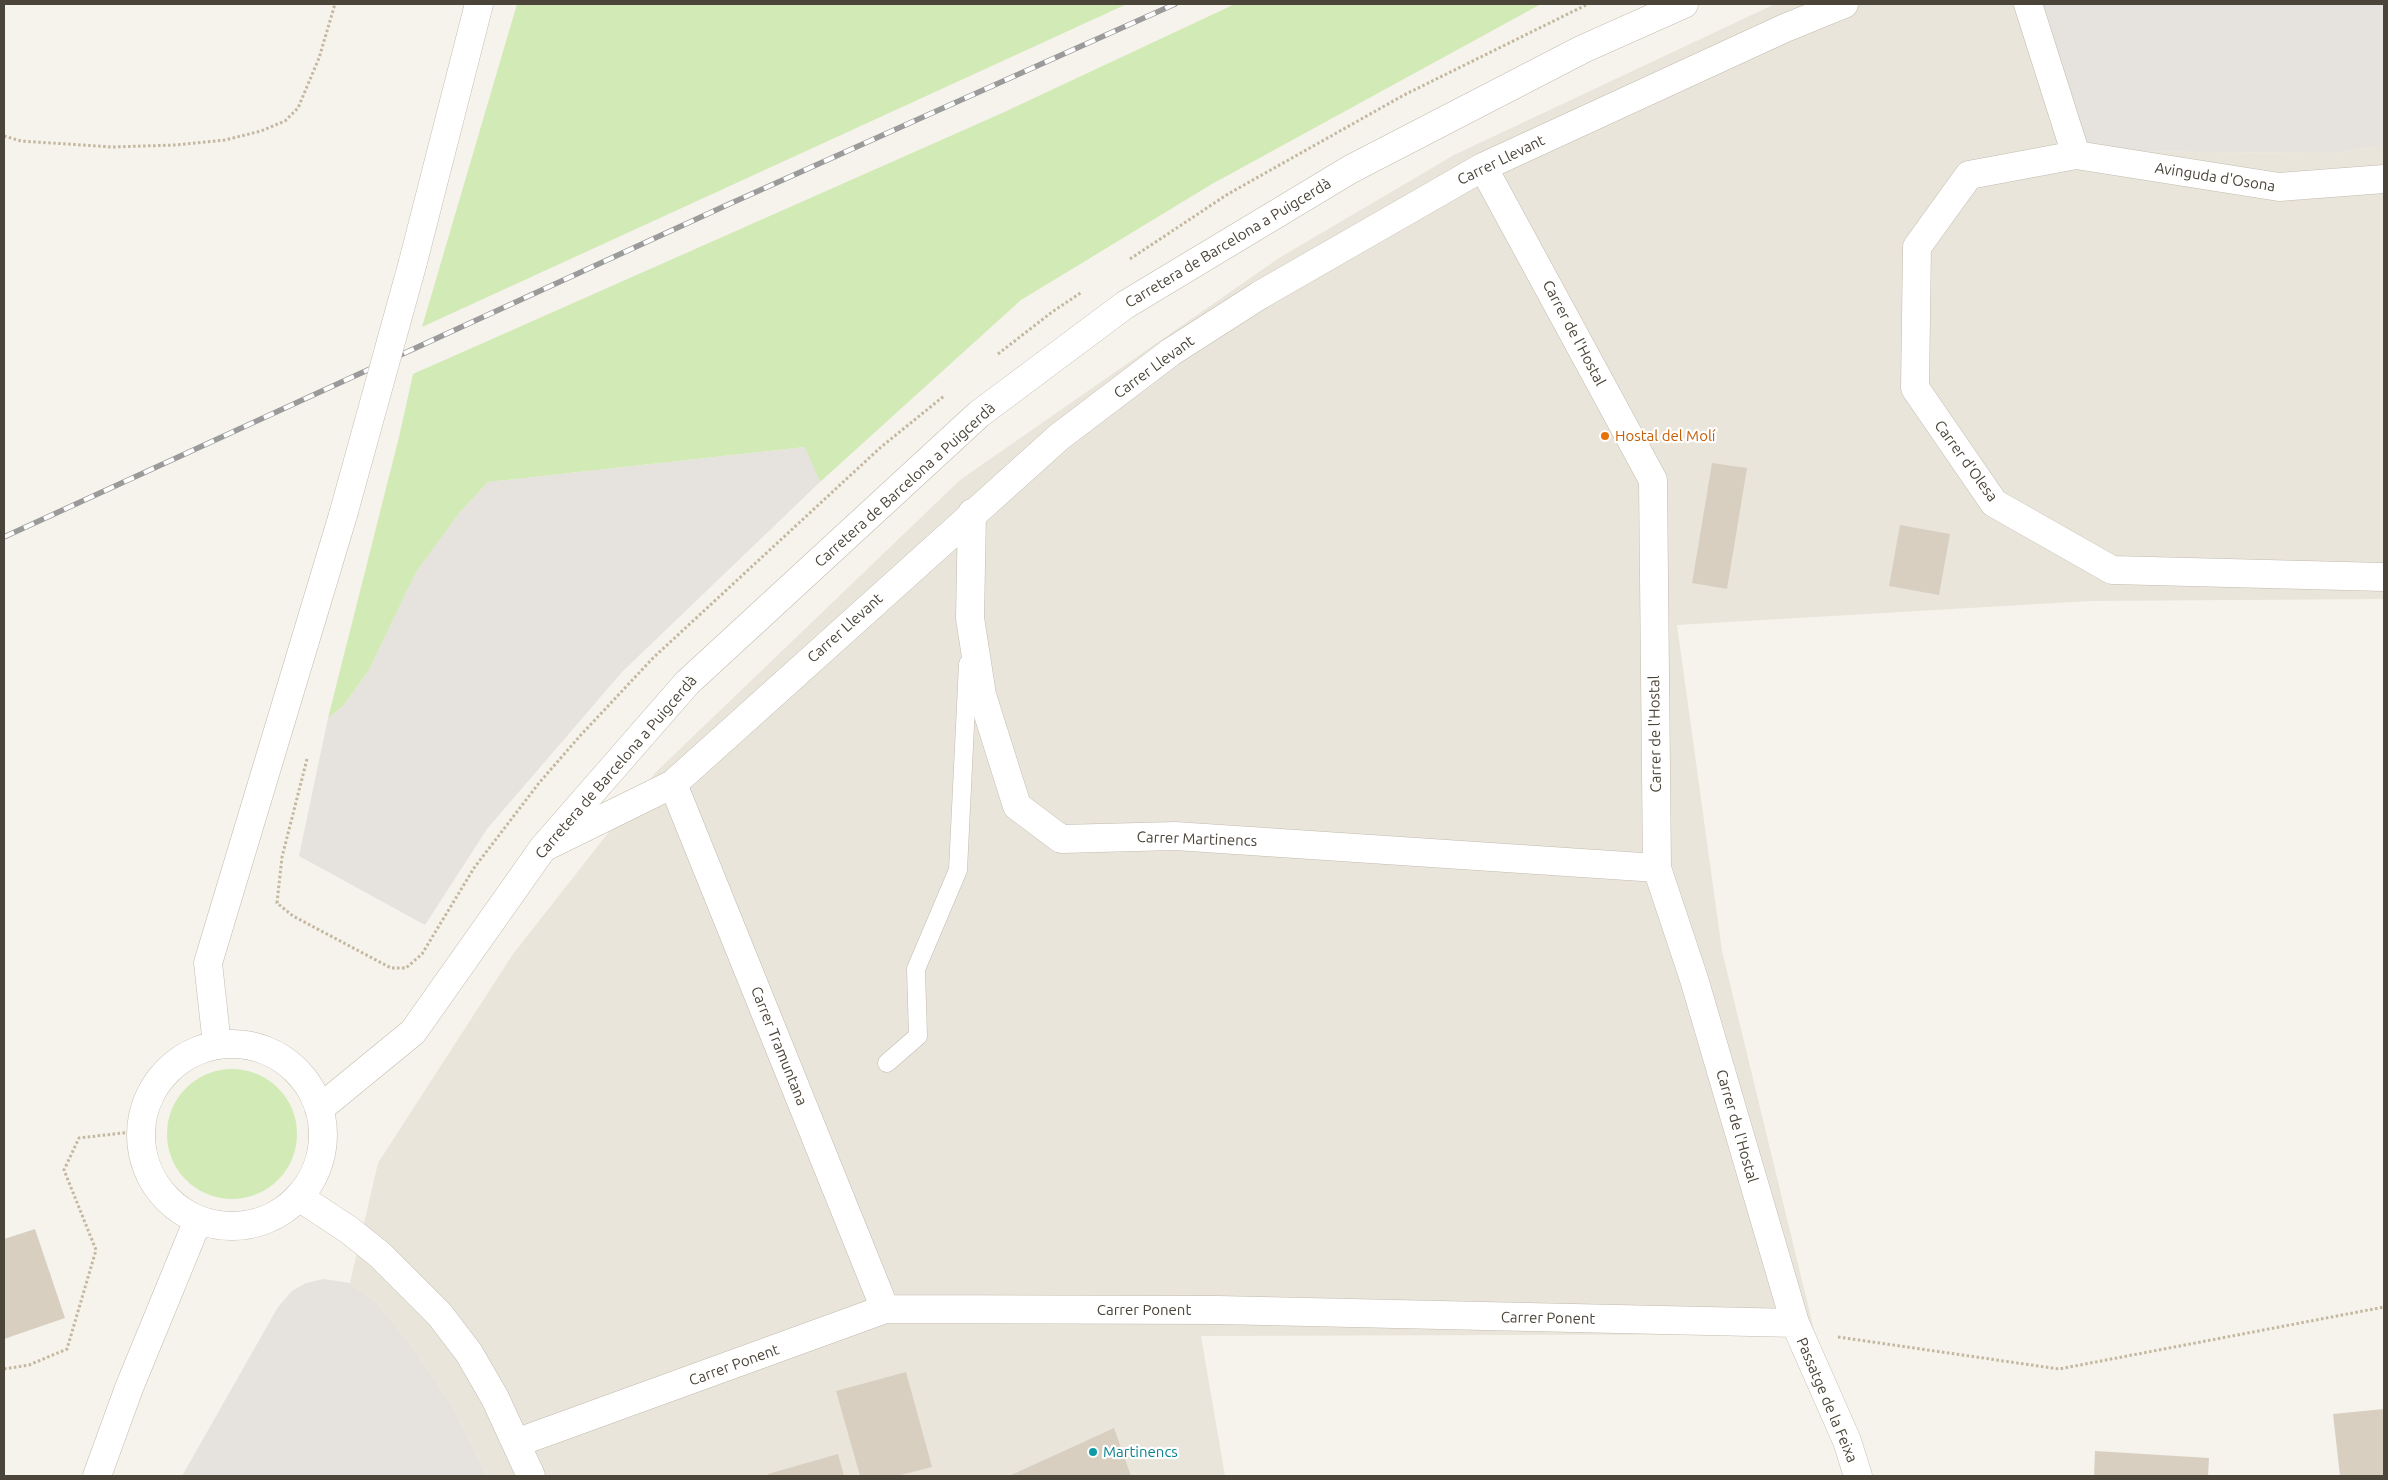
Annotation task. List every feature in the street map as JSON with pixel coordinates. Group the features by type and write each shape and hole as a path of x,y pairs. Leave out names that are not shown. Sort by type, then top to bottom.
{"street":[{"path":"217,1045 208,963 343,515 413,262 479,4"},
{"name":"Carretera de Barcelona a Puigcerdà","path":"319,1109 413,1032 543,848 687,683 979,414 1125,305 1350,169 1583,49 1684,4"},
{"name":"Carrer Llevant","path":"543,848 673,784 972,513 1059,437 1171,352 1260,295 1483,167 1785,28 1844,4"},
{"path":"2028,4 2076,155"},
{"name":"Avinguda d'Osona","path":"2076,155 2279,187 2384,180"},
{"name":"Carrer d'Olesa","path":"2076,155 1968,175 1917,247 1915,388 1994,502 2112,570 2384,577"},
{"name":"Carrer de l'Hostal","path":"1483,167 1653,480 1657,868 1694,979 1795,1323"},
{"name":"Carrer Martinencs","path":"972,513 970,618 982,695 1017,806 1062,839 1176,836 1657,868"},
{"name":"Carrer Tramuntana","path":"673,784 885,1308"},
{"path":"239,1044 253,1047 280,1058 297,1071 311,1089 319,1109 324,1132 321,1155 312,1178 299,1197 278,1214 252,1224 225,1226 198,1220 174,1206 155,1184 143,1159 140,1131 144,1106 156,1084 172,1065 193,1052 217,1045 239,1044"},
{"path":"299,1197 349,1230 379,1254 434,1308 469,1354 495,1398 531,1476"},
{"path":"97,1476 129,1388 198,1220"},
{"name":"Carrer Ponent","path":"516,1443 885,1308 1228,1310 1795,1323"},
{"name":"Passatge de la Feixa","path":"1795,1323 1848,1441 1858,1476"}],"lane":[{"path":"887,1063 918,1036 916,969 958,870 970,618"}],"path":[{"path":"4,136 21,141 112,147 176,145 225,140 261,131 285,121 298,108 319,58 335,4"},
{"path":"1124,263 1228,194 1404,94 1588,4"},
{"path":"998,354 1084,290"},
{"path":"309,752 282,857 277,904 293,916 391,968 406,968 422,954 474,868 539,783 653,658 881,446 951,391"},
{"path":"4,1369 29,1366 67,1349 96,1250 64,1170 78,1138 140,1131"},
{"path":"1835,1337 2059,1369 2384,1307"}],"shaded area":[{"path":"1775,4 2024,4 2083,151 2334,153 2384,145 2384,599 2090,601 1677,625 1722,951 1815,1334 1201,1336 1225,1476 487,1476 451,1404 404,1336 376,1303 350,1283 378,1163 513,954 656,772 960,480 1279,258 1454,155"},
{"path":"2024,4 2384,4 2384,145 2334,153 2083,151"},
{"path":"806,447 820,482 622,672 487,829 425,925 299,856 328,718 343,706 369,670 416,572 460,512 488,482"},
{"path":"324,1279 350,1283 376,1303 404,1336 451,1404 487,1476 182,1476 278,1307 292,1291 306,1283"}],"green space":[{"path":"517,4 1127,4 422,327"},
{"path":"1235,4 1541,4 1212,184 1021,300 820,482 805,447 488,482 460,512 416,572 369,670 343,706 328,718 399,437 413,374 1000,114"},
{"path":"232,1069 245,1070 257,1074 278,1088 292,1109 296,1121 296,1147 292,1159 278,1180 257,1194 245,1198 232,1199 219,1198 207,1194 186,1180 172,1159 168,1147 167,1134 168,1121 172,1109 186,1088 207,1074 219,1070"}],"building":[{"path":"1712,463 1747,468 1727,589 1692,583"},
{"path":"1900,525 1950,534 1939,595 1889,586"},
{"path":"35,1229 65,1318 4,1339 4,1239"},
{"path":"906,1372 932,1467 897,1476 860,1476 836,1391"},
{"path":"2384,1409 2384,1476 2340,1476 2333,1414"},
{"name":"Martinencs","path":"1114,1428 1131,1476 1009,1476"},
{"path":"2095,1451 2209,1458 2208,1476 2094,1476"},
{"path":"838,1454 844,1476 769,1476 768,1474"}],"railway":[{"path":"4,537 727,205 1175,4"}],"place":[{"name":"Hostal del Molí","path":"1605,436"},
{"name":"Martinencs","path":"1093,1452"}]}
